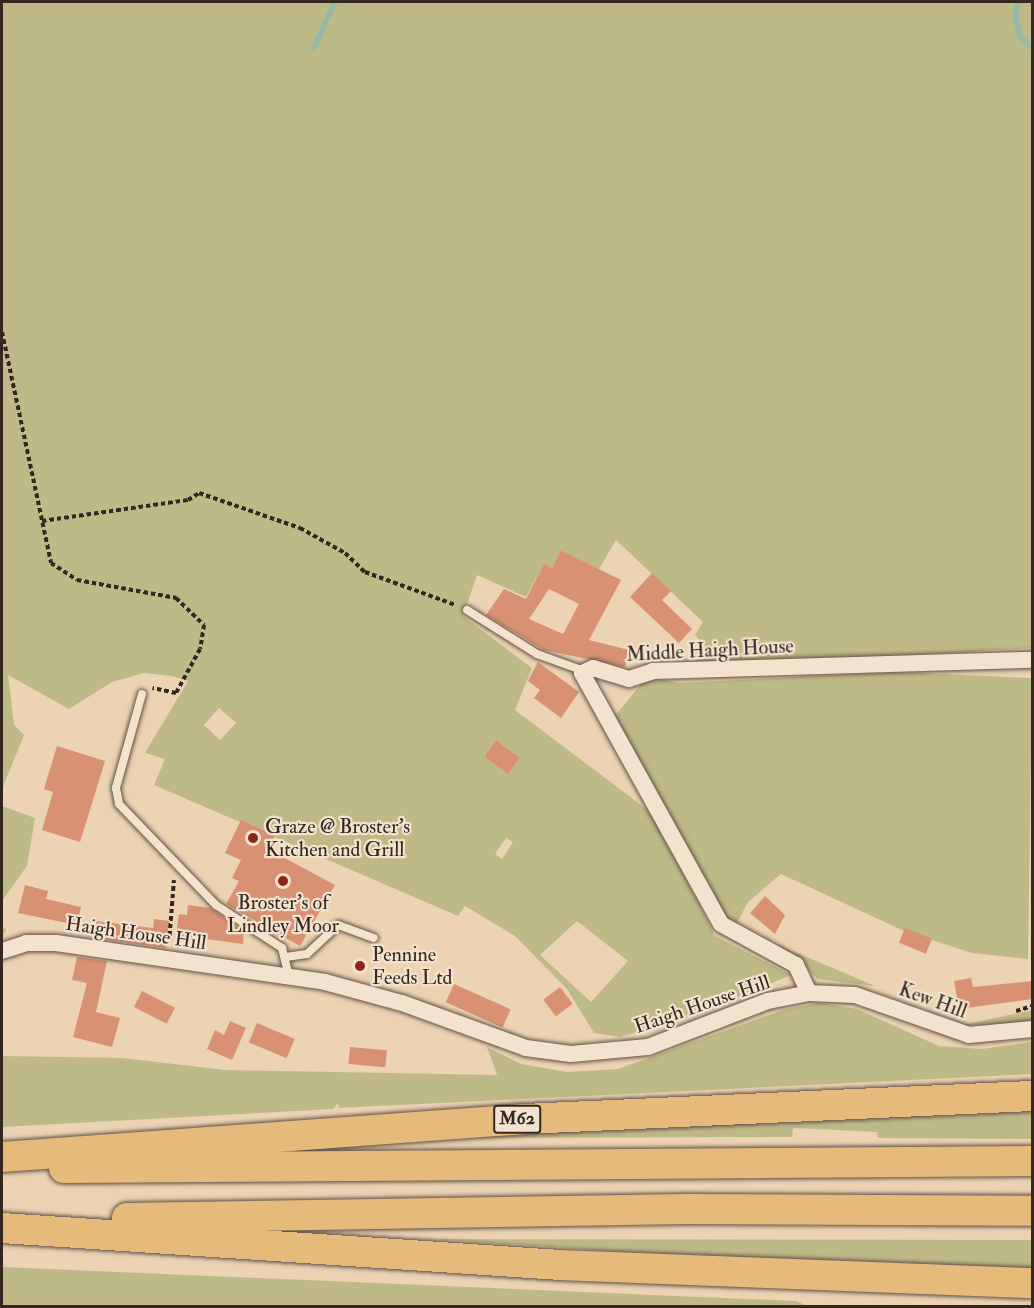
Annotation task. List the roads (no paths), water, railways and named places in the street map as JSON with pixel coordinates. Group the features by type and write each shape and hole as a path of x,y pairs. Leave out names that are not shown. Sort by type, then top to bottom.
{"highway":[{"name":"M62","path":"2,1157 502,1120 1032,1095"},
{"path":"2,1169 1032,1161"},
{"path":"2,1220 688,1209 1032,1211"},
{"path":"2,1228 561,1265 1032,1283"}],"street":[{"name":"Middle Haigh House","path":"584,671 592,668 629,679 653,671 1032,660"},
{"path":"584,671 721,924 796,965 809,993"},
{"name":"Haigh House Hill","path":"2,951 49,943 289,976 354,988 526,1048 571,1054 635,1050 768,1001 809,993 855,995"},
{"name":"Kew Hill","path":"855,995 958,1034 992,1036 1032,1029"}],"lane":[{"path":"466,610 537,654 584,671"},
{"path":"142,694 116,796 176,867 216,905 274,942 286,957 289,976"},
{"path":"286,957 307,954 338,925 374,938"}],"waterway":[{"path":"314,48 335,2"},
{"path":"1018,2 1015,16 1020,36 1032,48"}],"place":[{"name":"Graze @ Broster's Kitchen and Grill","path":"253,838"},
{"name":"Broster's of Lindley Moor","path":"283,881"},
{"name":"Pennine Feeds Ltd","path":"360,966"}]}
